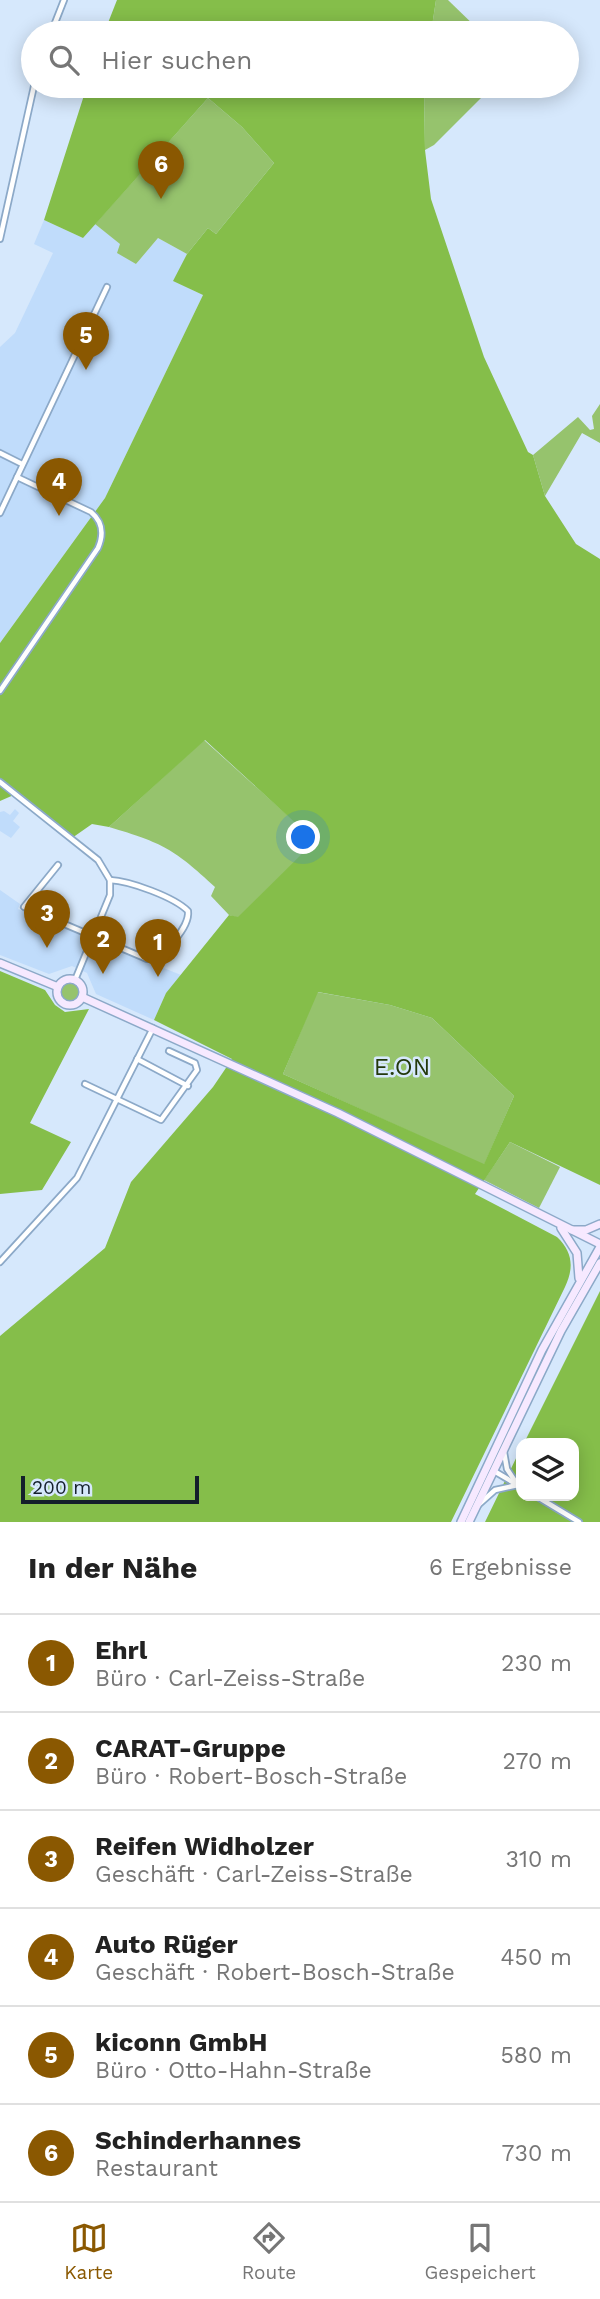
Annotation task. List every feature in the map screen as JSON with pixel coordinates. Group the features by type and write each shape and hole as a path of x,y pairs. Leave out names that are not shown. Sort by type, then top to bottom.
{"main road":[{"path":"0,963 58,987"},
{"path":"65,980 75,980 81,985 82,997 75,1003 65,1003 58,997 58,987 65,980"},
{"path":"82,997 338,1113 600,1245 469,1522"},
{"path":"568,1229 586,1230 600,1224"},
{"path":"558,1225 577,1253 582,1285"},
{"path":"461,1522 486,1468 582,1285 600,1263"},
{"path":"582,1285 600,1273"}],"street":[{"path":"56,21 64,0"},
{"path":"0,239 31,98"},
{"path":"0,513 107,287"},
{"path":"0,453 22,464"},
{"path":"0,691 98,548 102,534 99,521 91,512 18,477"},
{"path":"0,782 99,861 110,880 110,895 75,980"},
{"path":"58,864 24,907 150,960 165,950 188,920 188,911 180,904 126,882 110,880"},
{"path":"0,1262 66,1193 154,1028"},
{"path":"85,1084 161,1120 188,1086 197,1066 169,1051"},
{"path":"137,1059 188,1086"},
{"path":"504,1452 507,1469 516,1481"},
{"path":"486,1468 516,1484"},
{"path":"477,1507 495,1490 516,1487"},
{"path":"544,1501 579,1522"}],"shaded area":[{"path":"44,220 83,238 95,224 121,244 136,264 158,238 187,254 174,281 203,295 105,498 0,643 0,347 15,333 53,253 34,244"},
{"path":"15,809 19,813 13,821 20,827 11,838 0,831 0,812 4,811 10,815"},
{"path":"0,890 20,904 18,909 181,975 166,993 154,1020 96,994 87,973 72,966 49,974 0,955"}],"green space":[{"path":"117,0 436,0 433,21 109,21"},
{"path":"436,0 448,0 470,21 433,21"},
{"path":"83,98 208,98 83,238 44,220"},
{"path":"208,98 242,127 274,163 216,234 208,228 187,254 158,238 136,264 117,253 120,244 95,224"},
{"path":"208,98 424,98 425,150 431,199 484,357 528,452 533,455 545,496 576,544 600,559 600,1185 510,1142 475,1194 557,1237 569,1254 571,1267 565,1287 451,1522 0,1522 0,1336 105,1248 131,1182 213,1087 232,1059 154,1020 166,993 229,915 238,917 315,841 205,740 109,827 92,824 72,838 16,794 0,801 0,643 105,498 203,295 173,281 187,254 208,228 216,234 274,163 242,127","holes":["318,992 390,1005 432,1018 514,1096 484,1164 283,1074"]},
{"path":"424,98 481,98 434,145 425,150"},
{"path":"600,404 600,443 582,433 545,496 533,455 578,417 590,430 594,429 592,416"},
{"path":"204,740 316,841 238,918 229,915 211,896 215,887 178,856 155,843 109,827"},
{"path":"0,971 45,990 55,1005 65,1012 89,1009 30,1123 71,1142 42,1190 0,1194"},
{"path":"66,983 74,983 79,992 77,999 66,1001 61,996 61,988"},
{"name":"E.ON","path":"317,992 390,1005 432,1018 514,1096 484,1165 283,1074"},
{"path":"510,1142 560,1167 539,1208 484,1180"},
{"path":"600,1291 600,1522 485,1522 516,1458 516,1501 579,1501 579,1438 526,1438"}],"place":[{"name":"Schinderhannes","path":"161,199"},
{"name":"kiconn GmbH","path":"86,370"},
{"name":"Auto Rüger","path":"59,516"},
{"name":"Reifen Widholzer","path":"47,948"},
{"name":"CARAT-Gruppe","path":"103,974"},
{"name":"Ehrl","path":"158,977"}]}
